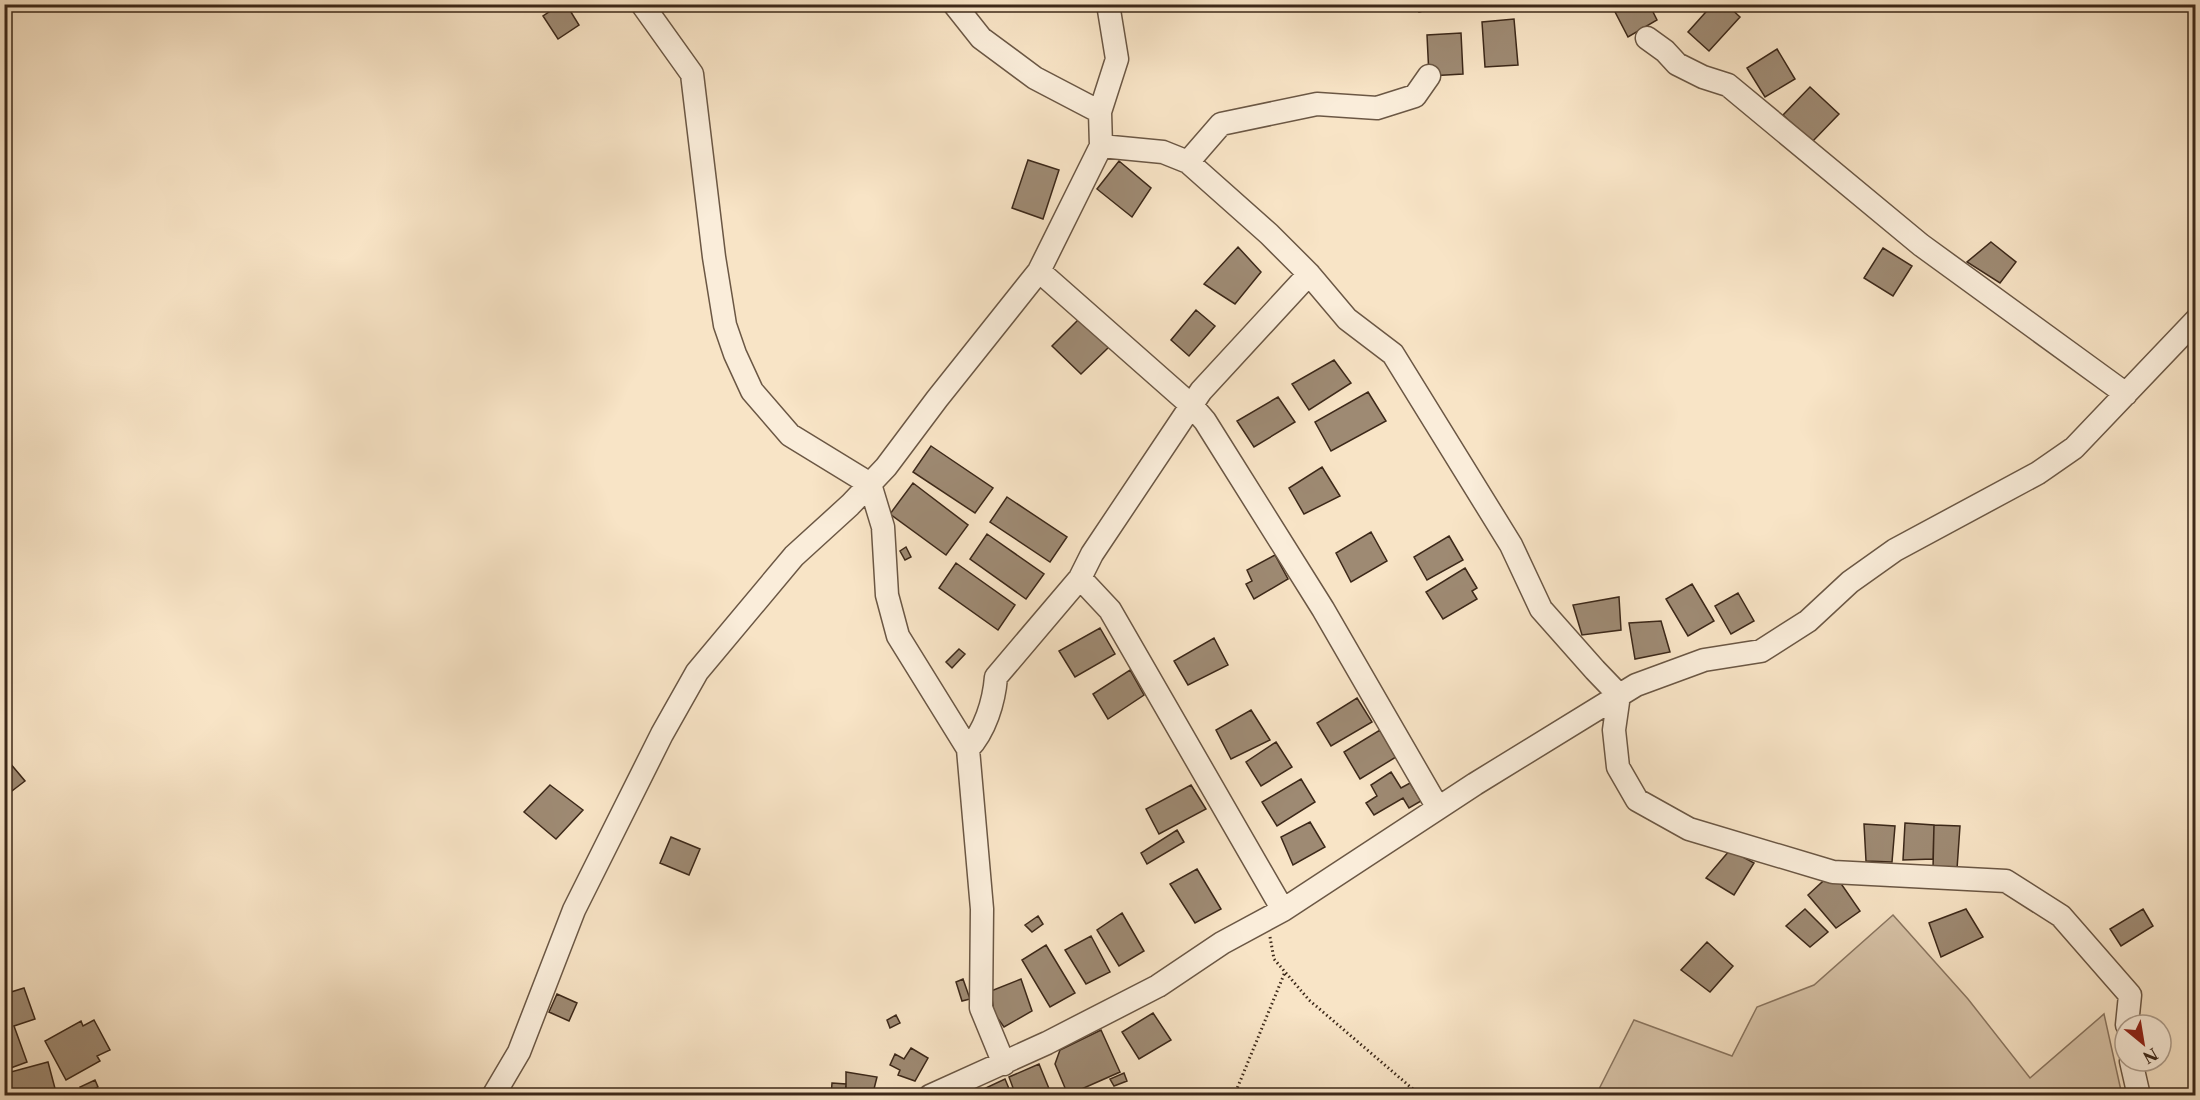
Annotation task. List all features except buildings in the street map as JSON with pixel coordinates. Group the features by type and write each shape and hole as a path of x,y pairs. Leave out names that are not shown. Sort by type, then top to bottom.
{"street":[{"path":"642,4 692,74 714,257 725,325 735,354 752,391 790,435 870,484 883,527 887,595 898,636 968,749 982,909 981,1008 1004,1064"},
{"path":"954,4 981,38 1035,78 1100,112"},
{"path":"493,1095 519,1052 574,910 657,745 697,672 794,556 886,467 937,399 1040,271 1101,146 1100,112 1117,59 1108,4"},
{"path":"1647,38 1665,51 1677,64 1703,78 1728,85 1921,245 2126,394"},
{"path":"1188,162 1221,124 1317,104 1377,108 1415,96 1429,76"},
{"path":"1101,146 1163,152 1188,162 1269,234 1309,274 1347,319 1393,354 1511,545 1541,609 1619,694"},
{"path":"1040,271 1192,406 1205,422 1323,609 1438,808"},
{"path":"968,749 977,739 994,696 996,677 1080,578 1092,554 1202,391 1309,274"},
{"path":"930,1095 1004,1064 1158,986 1222,943 1275,914 1619,694 1636,685 1704,660 1761,651 1808,621 1850,582 1895,550 2047,467 2074,448 2196,320"},
{"path":"1080,578 1110,610 1275,914"},
{"path":"1619,694 1614,730 1618,767 1637,800 1689,829 1833,872 2006,881 2061,916 2130,994 2128,1013"},
{"path":"2134,1073 2139,1095"}],"path":[{"path":"1275,914 1274,959 1309,1000 1420,1095"},
{"path":"1234,1095 1285,972"}],"shaded area":[{"path":"1893,915 1968,999 2030,1078 2104,1014 2113,1054 2113,1073 2117,1073 2122,1095 1596,1095 1634,1020 1732,1056 1757,1007 1814,985"}]}
